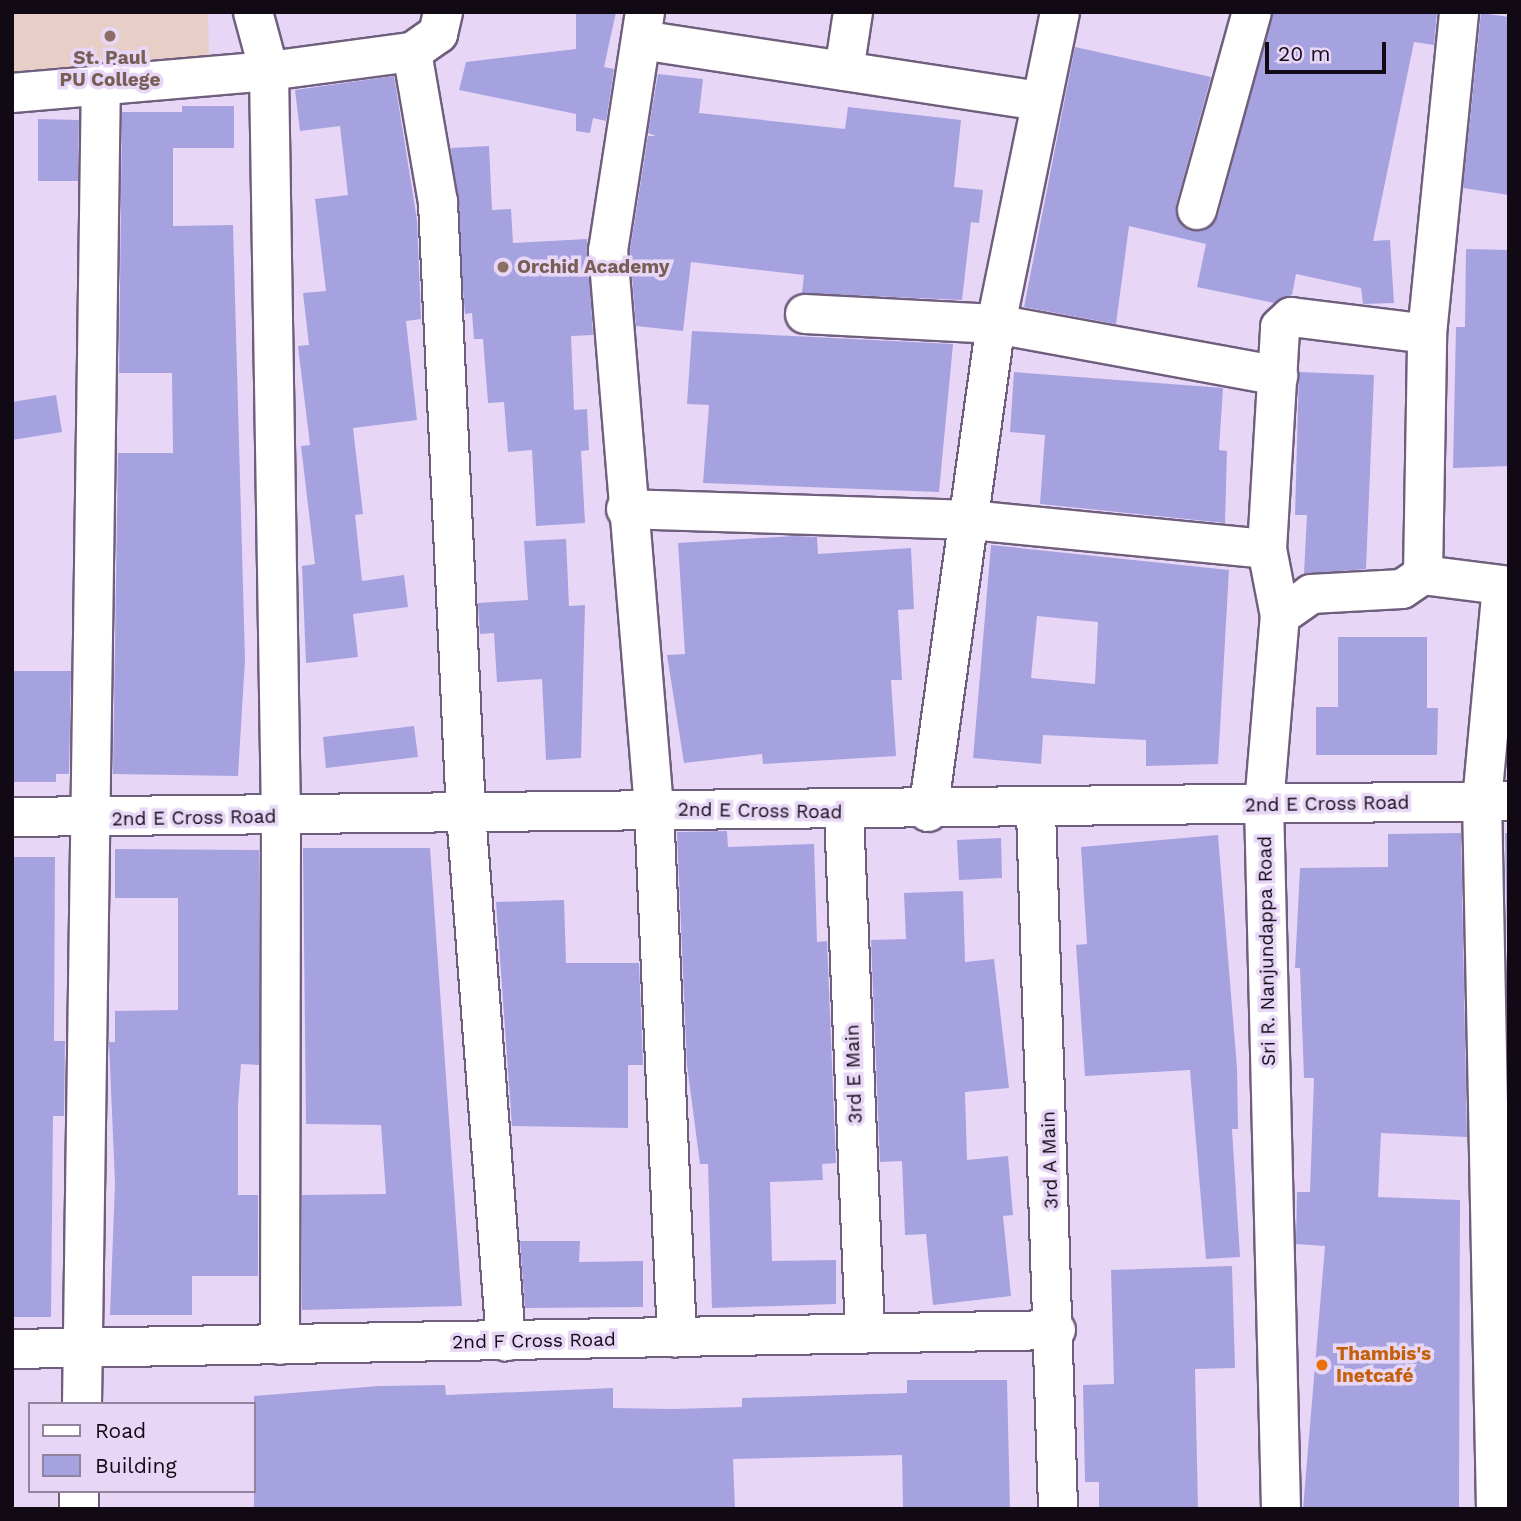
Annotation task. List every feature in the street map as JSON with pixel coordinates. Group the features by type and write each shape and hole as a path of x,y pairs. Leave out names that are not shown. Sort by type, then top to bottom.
{"street":[{"path":"253,12 269,71 281,816 280,1345"},
{"path":"12,93 101,83 269,71 412,52 438,34 443,12"},
{"path":"844,71 853,12"},
{"path":"928,812 996,324 1039,101 1060,12"},
{"path":"1197,210 1252,12"},
{"path":"1423,575 1427,334 1459,12"},
{"path":"677,1338 654,808 626,509 608,250 643,26 844,71 1039,101"},
{"path":"412,52 438,202 466,813 506,1341"},
{"path":"82,1402 94,820 101,83"},
{"path":"805,314 996,324 1278,376"},
{"name":"Sri R. Nanjundappa Road","path":"1282,1509 1264,805 1280,615 1267,549 1280,327 1291,317 1427,334"},
{"path":"626,509 970,520 1267,549"},
{"path":"1280,615 1311,594 1402,589 1423,575 1505,586 1495,801 1496,1509"},
{"name":"2nd E Cross Road","path":"12,817 94,820 654,808 844,813 1035,811 1495,801"},
{"name":"3rd A Main","path":"1035,811 1056,1331 1058,1509"},
{"name":"3rd E Main","path":"844,813 865,1334"},
{"name":"2nd F Cross Road","path":"12,1349 1056,1331"}],"shaded area":[{"name":"St. Paul PU College","path":"12,12 208,12 209,59 12,79"}],"building":[{"path":"576,12 616,12 604,67 614,69 606,121 593,118 590,133 576,131 576,114 459,90 466,62 576,49"},
{"path":"1273,12 1437,12 1434,45 1414,42 1373,241 1390,240 1394,303 1363,304 1361,288 1296,274 1292,295 1274,303 1197,287 1206,244 1129,226 1116,324 1024,307 1075,47 1211,77 1176,205 1182,226 1202,231 1218,216"},
{"path":"1481,13 1509,17 1509,195 1463,188"},
{"path":"658,74 703,79 699,113 845,129 848,107 961,120 954,187 983,190 979,223 971,222 962,300 802,293 804,275 691,262 683,331 636,326 630,251 648,136 656,136 648,133"},
{"path":"394,76 417,220 421,319 406,321 417,420 353,428 363,514 355,515 362,581 404,575 408,607 353,614 358,657 306,663 302,566 315,564 301,446 310,445 298,346 309,345 303,293 326,291 315,199 348,195 340,126 300,131 295,90"},
{"path":"182,106 234,106 234,148 173,148 173,226 233,225 245,659 238,776 113,774 118,453 173,453 172,373 119,373 122,112 182,112"},
{"path":"38,119 79,120 78,181 38,181"},
{"path":"489,146 492,210 511,209 513,243 587,239 593,335 571,336 574,410 587,409 589,450 581,451 585,523 536,526 532,450 508,452 504,402 488,403 483,339 474,339 472,313 465,314 451,148"},
{"path":"1466,249 1509,250 1509,466 1453,468 1456,327 1465,327"},
{"path":"692,331 953,344 939,492 703,483 709,405 687,404"},
{"path":"1014,372 1223,388 1219,450 1227,451 1225,523 1040,504 1045,435 1010,432"},
{"path":"1299,372 1374,375 1366,569 1304,574 1307,515 1295,515"},
{"path":"56,395 62,432 12,440 12,402"},
{"path":"817,537 818,554 911,548 914,609 898,610 902,680 891,680 896,756 763,764 762,754 684,763 667,655 685,654 678,543"},
{"path":"566,539 569,606 585,605 581,758 546,760 542,679 497,682 494,633 480,634 478,603 528,600 524,541"},
{"path":"991,545 1229,570 1218,764 1146,766 1146,740 1043,735 1041,764 973,758","holes":["1037,616 1098,622 1095,684 1031,678"]},
{"path":"1338,637 1427,637 1427,708 1438,708 1437,755 1316,755 1316,707 1338,707"},
{"path":"12,671 71,671 69,774 56,774 56,782 12,782"},
{"path":"414,726 418,757 326,768 323,737"},
{"path":"727,831 728,847 814,844 817,942 827,941 836,1163 822,1164 823,1180 770,1182 772,1261 836,1260 836,1304 712,1308 708,1164 700,1164 687,1065 677,832"},
{"path":"1461,833 1467,1137 1381,1133 1378,1197 1460,1200 1459,1509 1303,1509 1325,1246 1296,1244 1297,1192 1310,1192 1314,1078 1304,1078 1300,968 1295,968 1300,868 1388,867 1388,834"},
{"path":"1505,833 1509,833 1509,1047"},
{"path":"1218,835 1237,1068 1238,1129 1232,1129 1240,1257 1206,1259 1190,1070 1085,1076 1076,945 1087,944 1081,847"},
{"path":"1001,838 1002,878 959,880 957,840"},
{"path":"303,848 430,848 462,1306 302,1310 302,1195 386,1194 381,1125 306,1124"},
{"path":"115,849 259,850 259,1065 241,1064 238,1105 238,1195 258,1195 258,1276 192,1276 192,1315 110,1315 115,1183 109,1042 115,1042 115,1011 178,1010 178,898 115,898"},
{"path":"12,857 55,857 54,1041 65,1041 64,1116 53,1116 51,1317 12,1317"},
{"path":"963,891 965,962 994,959 1009,1088 965,1092 967,1160 1008,1156 1013,1215 1003,1216 1011,1296 933,1305 926,1234 905,1235 902,1161 880,1162 871,940 906,939 904,893"},
{"path":"564,900 566,963 639,963 643,1065 628,1065 628,1128 512,1126 496,902"},
{"path":"520,1241 580,1241 579,1262 643,1261 643,1307 525,1308"},
{"path":"1232,1266 1235,1368 1195,1369 1198,1509 1099,1509 1099,1482 1085,1482 1083,1385 1114,1384 1111,1270"},
{"path":"907,1380 1007,1380 1010,1509 903,1509 902,1455 733,1459 735,1509 254,1509 254,1396 379,1386 445,1385 446,1395 613,1388 613,1408 673,1409 742,1407 742,1398 907,1393"}],"place":[{"name":"St. Paul PU College","path":"110,36"},
{"name":"Orchid Academy","path":"503,267"},
{"name":"Thambis's Inetcafé","path":"1322,1365"}]}
